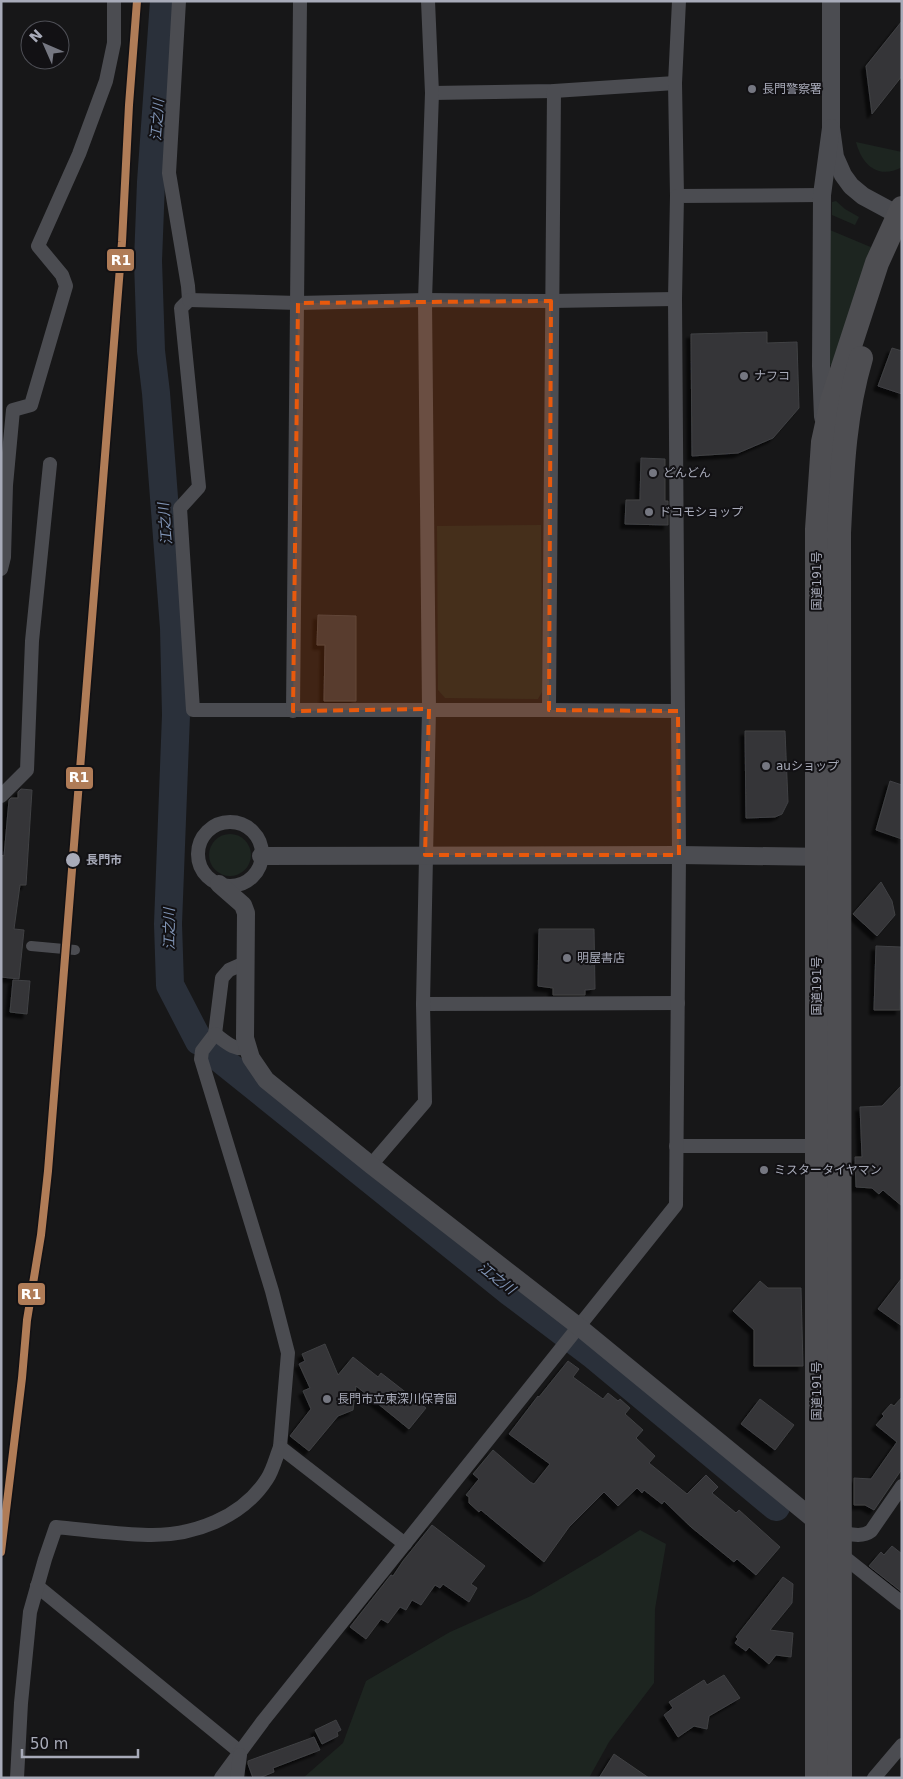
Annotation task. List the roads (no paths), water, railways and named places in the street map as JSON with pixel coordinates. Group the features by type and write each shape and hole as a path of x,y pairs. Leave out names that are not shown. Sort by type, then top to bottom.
{"highway":[{"name":"国道191号","path":"840,1778 839,1542 829,857 817,529 823,442 832,401 856,324 878,263 900,213"},
{"name":"国道191号","path":"817,1778 817,1146 843,452 857,371 870,328 902,247"}],"street":[{"path":"1,569 4,557 6,484 13,410 30,405 66,286 62,275 38,246 79,154 106,81 114,43 114,1"},
{"path":"179,1 169,173 189,300"},
{"path":"293,711 300,1"},
{"path":"371,1165 425,1102 423,1004 429,709 425,300 432,93 428,1"},
{"path":"221,1778 578,1326 676,1205 679,855 675,82 679,1"},
{"path":"823,442 821,366 822,195 831,128 831,1"},
{"path":"432,93 554,91 675,82"},
{"path":"549,710 554,91"},
{"path":"831,128 835,157 843,175 851,186 863,196 900,213"},
{"path":"677,196 822,195"},
{"path":"675,300 425,300 298,303 189,300 181,308 199,486 180,508 193,710 678,711"},
{"path":"1,796 27,770 32,641 50,464"},
{"path":"220,884 232,886 241,884 249,880 260,865 261,856 257,838 244,826 235,823 226,823 209,830 199,845 199,862 202,871 208,878 220,884 243,905 246,913 245,1038 247,1048 257,1069 266,1080 371,1165 578,1326 817,1522 902,1603"},
{"path":"261,856 679,855 829,857"},
{"path":"31,946 75,950"},
{"path":"17,1778 21,1704 30,1612 56,1527 149,1535 180,1532 207,1525 234,1513 249,1501 268,1478 280,1447 288,1353 272,1291 201,1059 202,1051 216,1034 222,978 230,970 245,963"},
{"path":"423,1004 678,1002"},
{"path":"216,1034 232,1046 240,1049 247,1048"},
{"path":"676,1146 817,1146"},
{"path":"280,1447 405,1544"},
{"path":"839,1542 867,1534 871,1531 902,1486"},
{"path":"37,1586 240,1752"},
{"path":"874,1778 902,1744"},
{"path":"236,1778 240,1752"}],"waterway":[{"name":"江之川","path":"164,1 151,182 148,261 151,351 156,393 174,628 176,715 168,924 170,985 199,1041"},
{"name":"江之川","path":"213,1053 510,1292 592,1354 776,1507"}],"place":[{"name":"長門警察署","path":"752,89"},
{"name":"ナフコ","path":"744,376"},
{"name":"どんどん","path":"653,473"},
{"name":"ドコモショップ","path":"649,512"},
{"name":"auショップ","path":"766,766"},
{"name":"長門市","path":"73,860"},
{"name":"明屋書店","path":"567,958"},
{"name":"ミスタータイヤマン","path":"764,1170"},
{"name":"長門市立東深川保育園","path":"327,1399"}]}
